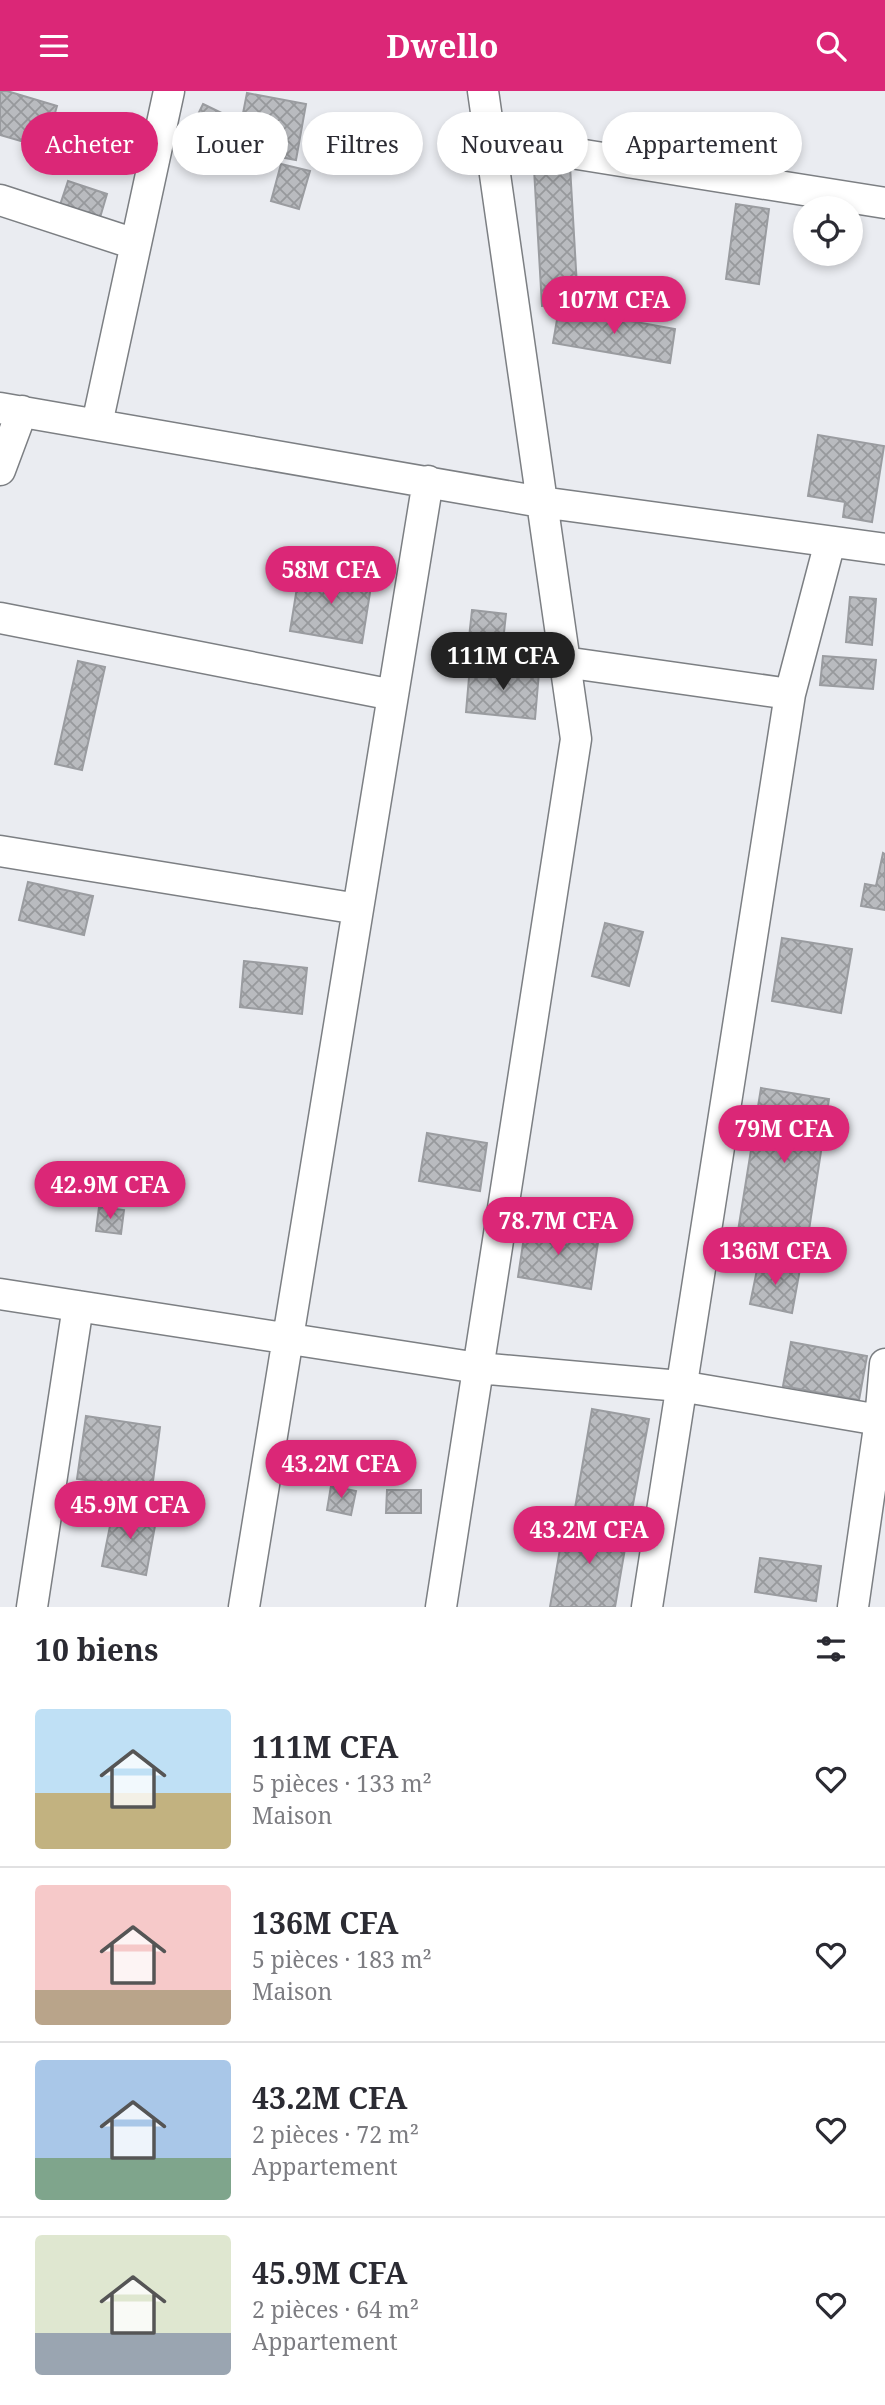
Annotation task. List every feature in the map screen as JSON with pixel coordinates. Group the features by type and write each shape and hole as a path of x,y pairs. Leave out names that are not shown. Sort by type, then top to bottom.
{"street":[{"path":"97,424 169,91"},
{"path":"483,91 486,112"},
{"path":"588,156 885,203"},
{"path":"441,1607 576,739 495,175"},
{"path":"0,200 135,244"},
{"path":"0,470 11,409 541,502 885,549"},
{"path":"244,1607 428,481"},
{"path":"647,1607 790,694 830,542"},
{"path":"0,618 393,695"},
{"path":"564,662 790,694"},
{"path":"0,851 358,909"},
{"path":"0,1294 478,1369 680,1386 883,1420"},
{"path":"32,1607 78,1306"},
{"path":"853,1607 883,1420 885,1364"}],"building":[{"path":"0,91 57,106 55,112 21,112 21,141 0,135"},
{"path":"247,93 306,104 305,112 302,112 296,160 288,159 288,112 243,112"},
{"path":"203,104 220,112 199,112"},
{"path":"288,166 302,169 302,175 309,175 299,209 271,201 278,175 288,175"},
{"path":"534,175 571,175 578,304 542,306"},
{"path":"68,181 107,194 99,221 59,208"},
{"path":"736,204 769,209 759,284 726,279"},
{"path":"559,308 675,329 670,363 553,343"},
{"path":"818,435 884,446 872,522 843,517 845,502 808,496"},
{"path":"300,569 372,580 362,643 290,631"},
{"path":"850,597 876,599 872,645 846,642"},
{"path":"472,610 506,614 502,651 468,647"},
{"path":"823,656 876,660 873,689 820,685"},
{"path":"78,661 105,667 82,770 55,764"},
{"path":"470,666 539,672 535,719 466,712"},
{"path":"883,853 885,910 861,906 865,884 876,886"},
{"path":"28,882 93,896 84,935 19,920"},
{"path":"605,923 643,932 629,986 592,976"},
{"path":"782,938 852,949 841,1013 772,1001"},
{"path":"244,961 307,968 302,1014 240,1007"},
{"path":"761,1088 829,1099 807,1243 738,1231"},
{"path":"427,1133 487,1143 480,1191 419,1181"},
{"path":"99,1207 124,1210 121,1234 96,1231"},
{"path":"526,1224 599,1236 591,1289 518,1277"},
{"path":"759,1260 800,1269 792,1313 750,1304"},
{"path":"791,1342 867,1356 859,1400 783,1386"},
{"path":"592,1409 649,1419 628,1531 573,1520"},
{"path":"86,1416 160,1427 152,1489 77,1479"},
{"path":"331,1486 356,1491 351,1515 327,1510"},
{"path":"387,1490 421,1490 421,1513 386,1513"},
{"path":"114,1506 157,1515 146,1575 102,1566"},
{"path":"565,1520 628,1531 615,1607 550,1607"},
{"path":"760,1558 821,1566 816,1601 755,1592"}]}
